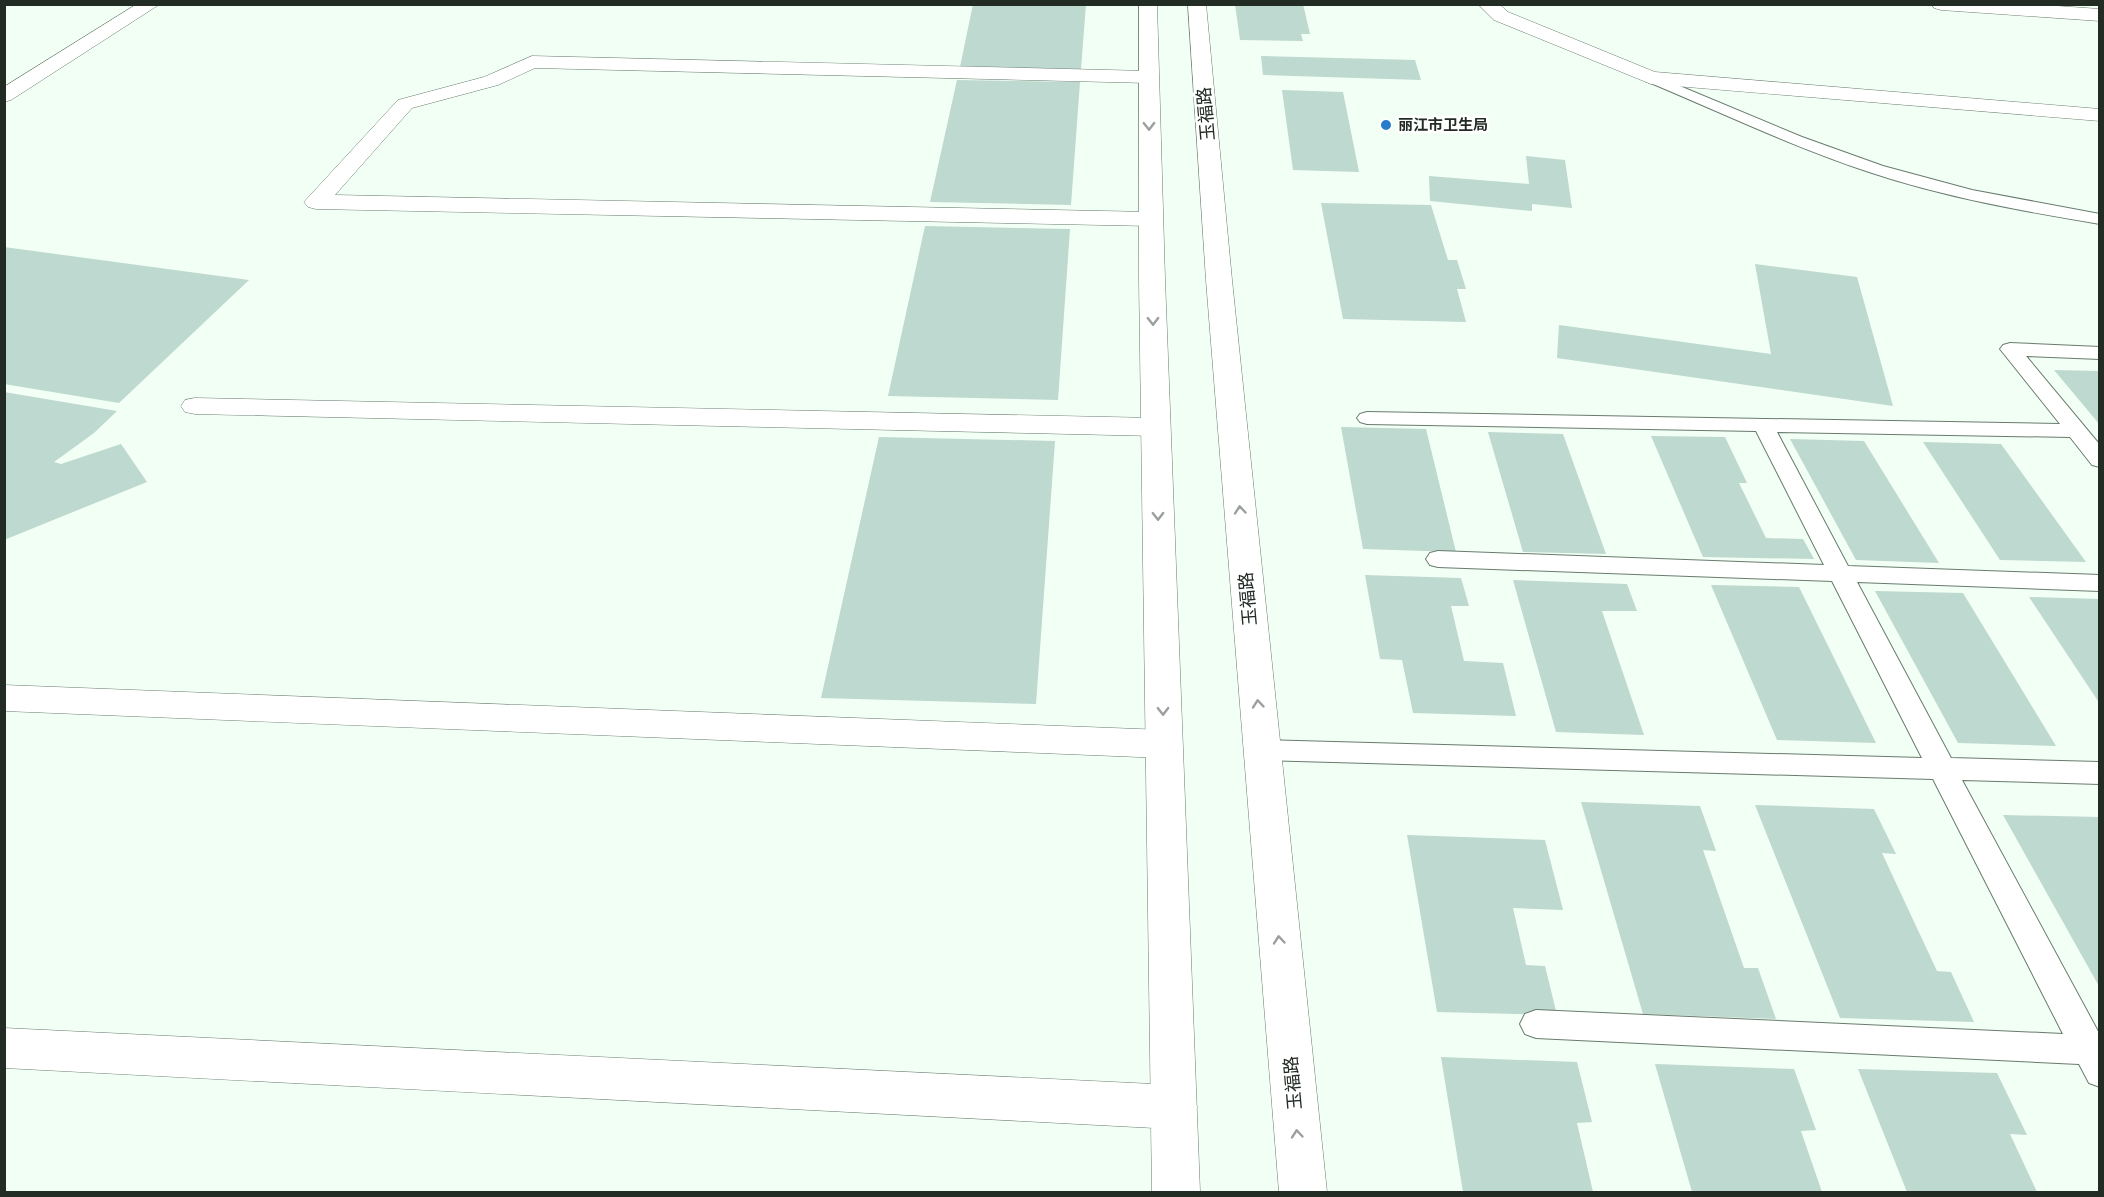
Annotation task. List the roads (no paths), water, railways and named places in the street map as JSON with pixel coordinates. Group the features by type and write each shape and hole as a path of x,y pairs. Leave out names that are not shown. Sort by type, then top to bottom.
{"street":[{"path":"4,96 151,4"},
{"path":"1148,4 1151,219 1176,1192"},
{"name":"玉福路","path":"1197,4 1303,1192"},
{"path":"1487,4 1501,16 1651,78 2100,114"},
{"path":"1941,4 2100,15"},
{"path":"1149,77 532,62 491,81 405,104 316,202 1151,219"},
{"path":"195,406 1156,427"},
{"path":"4,698 1164,744"},
{"path":"4,1048 1174,1107"}],"lane":[{"path":"1651,78 1845,159 1882,171 2012,205 2100,219"},
{"path":"2100,353 2010,349 2100,460"},
{"path":"1367,418 2076,431"},
{"path":"1763,425 1942,769 2096,1057"},
{"path":"1438,560 2100,583"},
{"path":"1262,750 2100,773"},
{"path":"1536,1024 2096,1057"}],"place":[{"name":"丽江市卫生局","path":"1386,125"}]}
